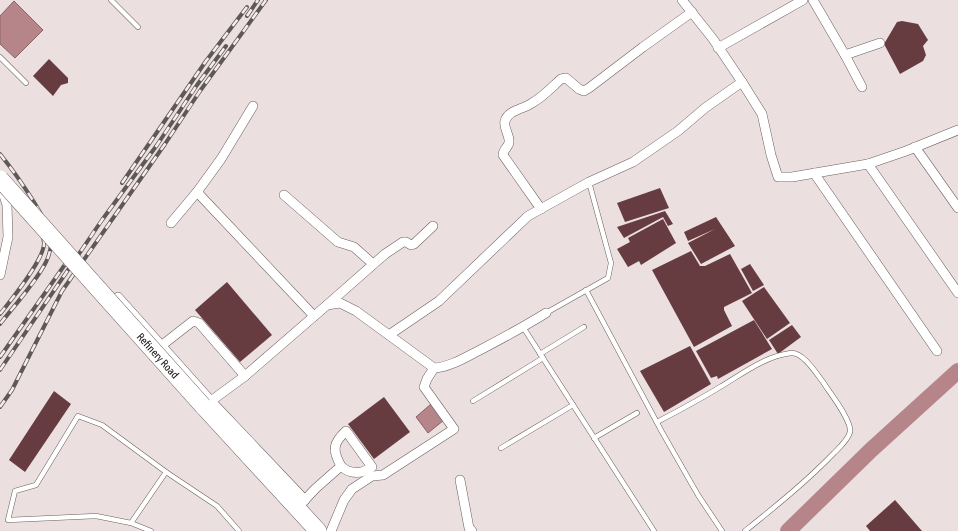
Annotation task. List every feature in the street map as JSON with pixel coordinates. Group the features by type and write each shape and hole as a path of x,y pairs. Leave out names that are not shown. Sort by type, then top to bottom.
{"highway":[{"name":"Refinery Road","path":"0,180 277,487 301,504 318,531"}],"street":[{"path":"682,0 742,82 762,114 777,176 792,177 868,164 958,130"},
{"path":"718,48 803,0"},
{"path":"813,0 862,87"},
{"path":"541,209 503,155 503,151 509,144 510,140 504,124 506,117 532,104 561,79 566,78 579,90 584,91 692,12"},
{"path":"845,55 880,43"},
{"path":"389,335 439,301 528,216 589,182 633,162 742,82"},
{"path":"171,223 197,192 221,159 253,106"},
{"path":"915,147 958,208"},
{"path":"868,164 958,293"},
{"path":"814,173 937,351"},
{"path":"0,180 7,204 4,223 8,237 0,275"},
{"path":"197,192 314,316"},
{"path":"284,195 338,242 354,247 373,264"},
{"path":"211,401 245,376 385,254 403,242 411,245 414,244 433,226"},
{"path":"118,297 301,504 315,489 342,466"},
{"path":"327,305 340,303 356,311 434,368 444,367 523,327 546,313"},
{"path":"161,346 193,321 199,323 245,376"},
{"path":"331,531 344,500 355,486 372,476 382,475 454,429 424,387 426,379 434,368"},
{"path":"346,431 372,467 365,471 353,472 346,470 342,466 335,455 334,450 337,441 346,431"},
{"path":"460,480 470,528 472,531"}],"lane":[{"path":"111,0 138,27"},
{"path":"0,57 26,83"},
{"path":"546,313 608,278 611,263 589,182"},
{"path":"586,290 656,422 698,495 722,531"},
{"path":"523,327 654,531"},
{"path":"473,401 584,327"},
{"path":"656,422 698,400 762,362 774,357 792,353 800,354 812,368 845,415 850,425 850,432 840,447 803,484 745,531"},
{"path":"502,448 573,406"},
{"path":"594,438 637,413"},
{"path":"150,531 131,523 96,516 8,520 15,491 36,485 78,416 102,425 166,472 217,506 239,531"},
{"path":"131,523 166,472"}],"shaded area":[{"path":"14,1 43,30 15,58 0,44 0,16"},
{"path":"431,404 444,420 428,433 416,417"}],"building":[{"path":"902,21 918,24 928,40 923,46 926,55 923,61 900,74 884,44 897,22"},
{"path":"49,59 68,78 68,83 61,85 53,96 33,76"},
{"path":"660,188 669,208 625,222 617,203"},
{"path":"665,211 673,224 668,226 663,217 624,238 617,227"},
{"path":"716,217 735,246 701,264 688,243 715,229 688,241 684,232"},
{"path":"663,219 676,243 641,265 639,261 628,267 617,249 630,242 628,238"},
{"path":"691,251 700,266 705,266 730,254 752,293 724,307 732,326 694,347 652,270"},
{"path":"750,264 764,285 753,291 741,269"},
{"path":"227,282 272,335 240,362 195,310"},
{"path":"764,287 790,323 767,339 742,301"},
{"path":"754,320 772,349 718,379 717,376 711,378 696,351"},
{"path":"792,325 801,337 778,354 769,340"},
{"path":"690,346 711,384 664,412 640,371"},
{"path":"54,391 71,404 25,472 9,460"},
{"path":"384,397 410,432 374,459 348,424"},
{"path":"895,500 922,531 870,531 866,526"}],"waterway":[{"path":"788,531 871,450 958,371"}],"railway":[{"path":"247,16 258,0"},
{"path":"0,407 12,390 62,291 165,144 200,91 266,0"},
{"path":"122,183 206,61 247,7"},
{"path":"0,370 102,220 157,145 197,85 226,46"},
{"path":"0,154 38,209 45,222 51,241 49,255 42,270 0,324"},
{"path":"0,314 33,270 42,251 44,244 43,237 34,215"},
{"path":"0,357 73,253"}]}
